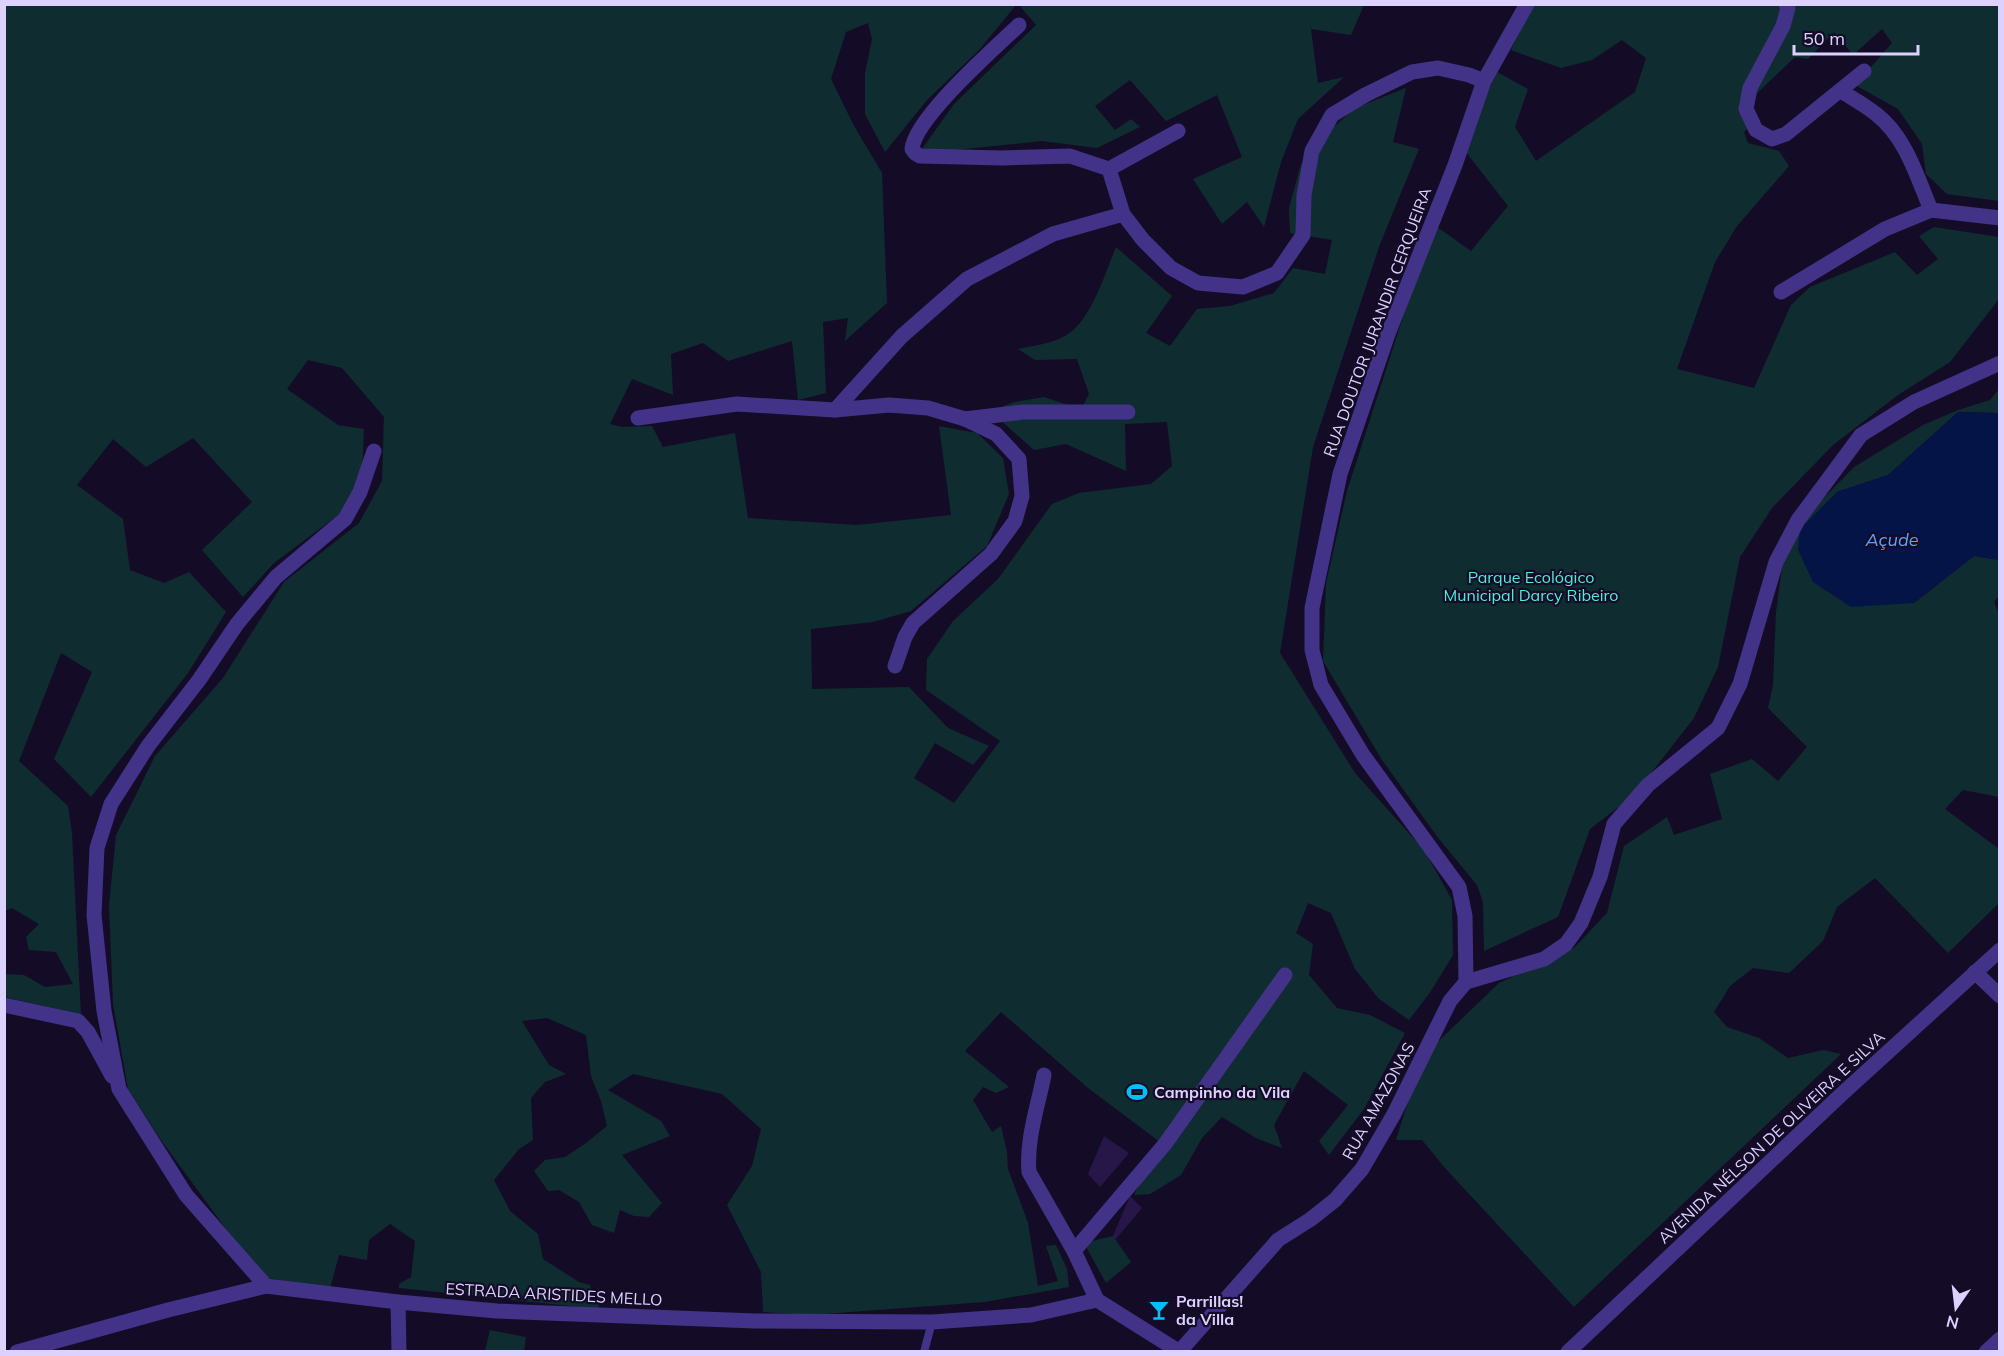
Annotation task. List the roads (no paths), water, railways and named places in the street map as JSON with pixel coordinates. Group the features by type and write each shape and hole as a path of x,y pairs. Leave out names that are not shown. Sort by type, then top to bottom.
{"street":[{"name":"RUA DOUTOR JURANDIR CERQUEIRA","path":"1466,982 1465,916 1459,887 1363,755 1321,685 1312,650 1312,608 1340,474 1388,334 1455,165 1484,81 1527,4"},
{"path":"1786,4 1788,9 1783,26 1750,88 1746,110 1756,129 1772,139 1786,134 1864,71"},
{"path":"1018,25 945,96 915,136 912,149 920,156 1002,158 1070,156 1109,170 1178,131"},
{"path":"1109,170 1122,214 1143,240 1171,268 1198,283 1243,287 1277,273 1303,235 1304,195 1312,151 1332,116 1365,95 1413,72 1438,68 1484,81"},
{"path":"1841,91 1877,114 1897,135 1931,210"},
{"path":"1781,292 1885,229 1931,210 2000,218"},
{"path":"835,410 902,336 966,279 1053,234 1122,214"},
{"path":"1466,982 1544,959 1566,944 1581,923 1600,877 1614,825 1648,786 1718,728 1740,684 1776,562 1798,520 1861,435 1914,402 2000,363"},
{"path":"638,418 737,404 835,410 889,405 928,408 965,419 996,434 1019,459 1022,496 1015,521 991,554 913,623 905,637 895,666"},
{"path":"965,419 1023,412 1128,412"},
{"path":"119,1089 104,1011 93,915 97,848 111,804 148,746 199,680 237,624 276,577 345,519 360,492 374,451"},
{"name":"AVENIDA NÉLSON DE OLIVEIRA E SILVA","path":"1568,1352 2000,950"},
{"path":"1975,972 2000,996"},
{"path":"1074,1251 1165,1144 1285,975"},
{"name":"RUA AMAZONAS","path":"1180,1351 1278,1240 1311,1220 1335,1200 1362,1169 1394,1114 1450,1001 1466,982"},
{"path":"4,1005 78,1022 88,1032 119,1089 186,1195 266,1286"},
{"path":"1044,1075 1030,1143 1029,1172 1074,1251 1097,1300 1180,1351"},
{"name":"ESTRADA ARISTIDES MELLO","path":"17,1352 266,1286 497,1311 755,1321 932,1322 1031,1315 1097,1300"},
{"path":"398,1302 399,1352"},
{"path":"1986,1352 2000,1340"}],"lane":[{"path":"924,1352 932,1322"}],"water":[{"name":"Açude","path":"1958,412 1999,413 1999,560 1974,556 1914,603 1851,607 1813,582 1798,550 1800,529 1837,492 1888,475"}],"place":[{"name":"Campinho da Vila","path":"1137,1092"},
{"name":"Parrillas! da Villa","path":"1159,1310"}],"park label":[{"name":"Parque Ecológico Municipal Darcy Ribeiro","path":"1531,586"}]}
